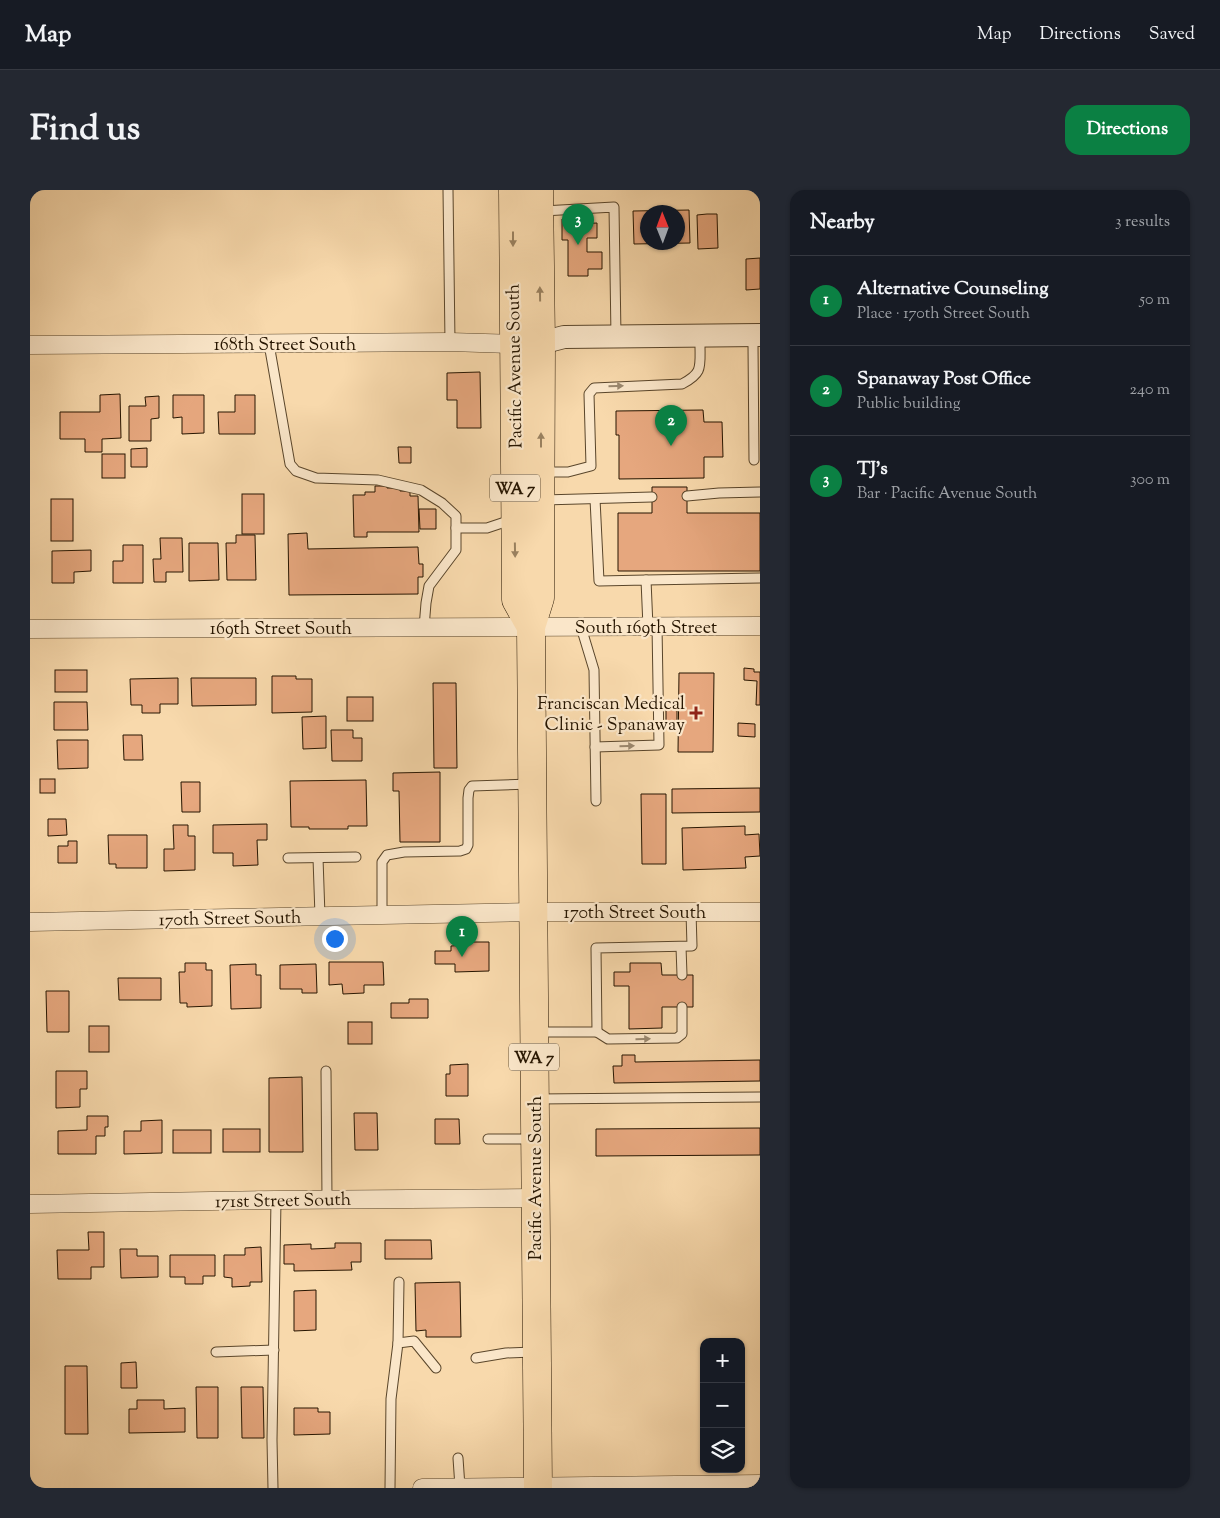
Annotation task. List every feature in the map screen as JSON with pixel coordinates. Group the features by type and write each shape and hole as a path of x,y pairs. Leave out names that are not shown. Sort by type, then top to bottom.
{"main road":[{"name":"Pacific Avenue South","path":"512,190 516,600 531,628"},
{"name":"Pacific Avenue South","path":"538,1487 531,628 540,598 541,343 539,201"}],"street":[{"name":"168th Street South","path":"30,346 450,342 514,344 541,343 564,337 616,336 758,342"},
{"name":"168th Street South","path":"541,343 563,348 758,342"},
{"name":"South 169th Street","path":"531,628 760,626"},
{"name":"169th Street South","path":"30,629 531,628"},
{"name":"170th Street South","path":"30,922 533,912 760,912"},
{"name":"171st Street South","path":"30,1204 535,1198"},
{"path":"422,1488 760,1484"}],"lane":[{"path":"448,190 450,342"},
{"path":"539,201 614,207 616,336"},
{"path":"754,460 758,342"},
{"path":"269,344 290,464 296,471 316,478 378,480 421,490 442,503 456,516 456,550 429,586 424,628"},
{"path":"541,472 568,472 591,466 589,394 594,388 682,384 694,378 700,366 700,345"},
{"path":"687,496 760,492"},
{"path":"541,500 652,497"},
{"path":"595,499 599,581 760,578"},
{"path":"456,528 487,528 505,522 515,524"},
{"path":"595,746 659,745 653,626 646,580"},
{"path":"581,627 594,670 596,801"},
{"path":"382,915 382,862 387,855 404,852 460,851 466,849 468,845 468,798 469,790 472,786 532,784"},
{"path":"288,858 356,857"},
{"path":"318,858 320,916"},
{"path":"597,1032 596,948 692,946 692,912"},
{"path":"681,947 682,975"},
{"path":"534,1032 597,1032 608,1039 677,1038 682,1034 682,1007"},
{"path":"326,1071 327,1200"},
{"path":"534,1099 760,1097"},
{"path":"488,1139 535,1138"},
{"path":"273,1488 276,1200"},
{"path":"390,1488 391,1399 398,1343 399,1282"},
{"path":"398,1343 414,1341 436,1368"},
{"path":"216,1352 274,1350"},
{"path":"476,1358 506,1353 537,1352"},
{"path":"458,1458 460,1487"}],"building":[{"path":"685,210 689,210 690,243 685,243"},
{"path":"633,211 640,211 640,244 634,244"},
{"path":"717,214 718,248 698,249 697,215"},
{"path":"577,218 577,224 597,223 597,238 587,238 587,252 602,252 602,269 588,269 588,276 568,276 568,240 562,240 562,219"},
{"path":"760,258 760,289 746,290 746,259"},
{"path":"480,372 481,428 457,428 457,400 447,400 447,373"},
{"path":"120,394 121,438 102,439 102,452 85,452 85,439 60,439 60,412 100,412 100,395"},
{"path":"173,395 204,395 204,433 182,434 182,417 173,418"},
{"path":"235,395 255,395 255,434 219,434 218,412 235,412"},
{"path":"159,396 159,418 151,419 151,441 129,441 129,406 146,406 145,397"},
{"path":"703,410 704,422 722,422 723,457 704,457 704,478 619,479 619,435 616,435 616,411"},
{"path":"398,447 411,447 411,463 399,463"},
{"path":"147,448 147,467 131,467 131,449"},
{"path":"102,454 125,454 125,478 102,478"},
{"path":"375,486 400,488 400,491 410,491 410,496 418,496 419,532 367,532 367,537 354,537 353,495 365,495 365,492 375,492"},
{"path":"652,487 687,487 687,513 760,513 760,571 618,571 618,513 652,513"},
{"path":"242,494 264,494 264,534 242,534"},
{"path":"51,499 73,499 73,541 51,541"},
{"path":"419,509 436,509 436,529 420,529"},
{"path":"307,533 308,549 418,547 419,564 423,564 423,577 418,577 418,594 289,595 288,534"},
{"path":"236,535 255,535 256,580 227,580 226,543 236,543"},
{"path":"160,538 182,538 183,572 166,572 166,582 154,582 153,559 161,559"},
{"path":"189,543 218,543 219,580 189,581"},
{"path":"123,545 143,545 143,583 113,583 113,561 123,561"},
{"path":"91,550 91,571 74,572 74,583 52,583 52,551"},
{"path":"744,668 760,672 760,705 756,705 757,681 744,680"},
{"path":"55,670 87,670 87,692 55,692"},
{"name":"Franciscan Medical Clinic - Spanaway","path":"679,673 714,673 713,752 678,752"},
{"path":"272,676 296,676 296,679 312,679 312,712 272,713"},
{"path":"178,678 178,704 160,704 160,713 142,713 142,705 131,705 130,679"},
{"path":"191,678 256,678 256,705 192,706"},
{"path":"433,683 456,683 457,768 434,768"},
{"path":"347,697 373,697 373,721 347,721"},
{"path":"54,702 87,702 88,730 54,730"},
{"path":"666,709 677,709 677,724 666,724"},
{"path":"326,716 326,748 303,749 302,717"},
{"path":"738,723 755,724 755,737 738,736"},
{"path":"331,730 353,730 353,738 362,738 362,761 332,761"},
{"path":"123,735 142,735 143,760 124,760"},
{"path":"57,740 88,740 88,768 58,769"},
{"path":"440,772 440,842 400,842 399,791 393,791 393,773"},
{"path":"40,779 55,779 55,793 40,793"},
{"path":"366,780 367,826 348,826 348,829 291,827 290,781"},
{"path":"181,782 200,782 200,812 182,812"},
{"path":"760,788 760,812 672,813 672,789"},
{"path":"641,794 666,794 666,864 642,864"},
{"path":"48,819 66,819 67,835 48,836"},
{"path":"267,824 267,840 257,840 258,865 233,866 233,853 213,853 213,825"},
{"path":"173,825 188,825 188,836 195,836 195,870 164,871 164,849 174,849"},
{"path":"745,826 745,835 759,834 760,856 745,857 746,868 683,870 682,828"},
{"path":"108,835 147,835 147,868 116,868 116,864 109,864"},
{"path":"68,841 77,841 77,863 58,863 58,846 68,846"},
{"path":"465,942 489,942 489,971 455,972 455,964 435,964 435,951 451,951 451,946 465,945"},
{"path":"329,962 383,962 384,985 364,985 364,993 343,994 342,984 329,985"},
{"path":"185,963 206,963 206,970 212,970 212,1006 187,1007 187,1003 180,1003 179,972 185,972"},
{"path":"630,963 661,963 662,975 693,975 693,1007 662,1007 662,1028 629,1029 629,986 614,986 614,972 630,972"},
{"path":"256,964 256,975 261,975 261,1008 231,1009 230,965"},
{"path":"316,964 317,993 302,993 302,989 280,989 280,965"},
{"path":"118,978 161,978 161,1000 119,1000"},
{"path":"46,991 69,991 69,1032 47,1032"},
{"path":"409,999 428,999 428,1018 391,1018 391,1003 409,1003"},
{"path":"348,1022 372,1022 372,1044 348,1044"},
{"path":"89,1026 109,1026 109,1052 89,1052"},
{"path":"622,1055 635,1055 635,1062 760,1060 760,1081 614,1083 613,1066 622,1066"},
{"path":"468,1064 468,1096 446,1096 446,1074 450,1074 450,1065"},
{"path":"56,1071 87,1071 87,1089 80,1089 80,1107 56,1108"},
{"path":"302,1077 303,1152 269,1152 269,1078"},
{"path":"354,1113 377,1113 378,1150 355,1150"},
{"path":"87,1116 108,1116 108,1127 105,1127 105,1136 96,1136 96,1154 58,1154 58,1131 87,1130"},
{"path":"435,1119 459,1119 460,1144 435,1144"},
{"path":"162,1120 162,1153 124,1154 124,1131 141,1131 141,1121"},
{"path":"760,1128 760,1155 596,1156 596,1129"},
{"path":"223,1129 260,1129 260,1152 223,1152"},
{"path":"173,1130 211,1130 211,1153 173,1153"},
{"path":"88,1232 104,1232 104,1267 91,1267 91,1279 58,1279 57,1250 89,1250"},
{"path":"385,1240 431,1240 432,1259 385,1259"},
{"path":"335,1243 361,1243 361,1262 351,1262 352,1270 294,1271 294,1264 284,1264 284,1245 311,1244 311,1249 335,1248"},
{"path":"261,1247 262,1282 250,1282 250,1286 232,1287 232,1278 224,1277 224,1255 245,1255 245,1248"},
{"path":"120,1249 137,1249 137,1256 158,1256 158,1277 121,1278"},
{"path":"170,1255 215,1255 215,1276 203,1276 203,1284 185,1284 185,1277 170,1277"},
{"path":"460,1282 461,1337 426,1337 426,1330 416,1331 415,1283"},
{"path":"316,1290 316,1330 294,1331 294,1291"},
{"path":"136,1362 137,1388 121,1388 121,1363"},
{"path":"65,1366 87,1366 88,1434 65,1434"},
{"path":"196,1387 218,1387 218,1438 197,1438"},
{"path":"241,1387 263,1387 264,1438 242,1438"},
{"path":"137,1400 164,1400 164,1409 185,1408 185,1432 129,1433 129,1409 137,1409"},
{"path":"294,1408 318,1408 318,1412 330,1412 330,1434 294,1435"}],"place":[{"name":"TJ's","path":"578,245"},
{"name":"Spanaway Post Office","path":"671,446"},
{"name":"Franciscan Medical Clinic - Spanaway","path":"696,713"},
{"name":"Alternative Counseling","path":"462,957"}]}
